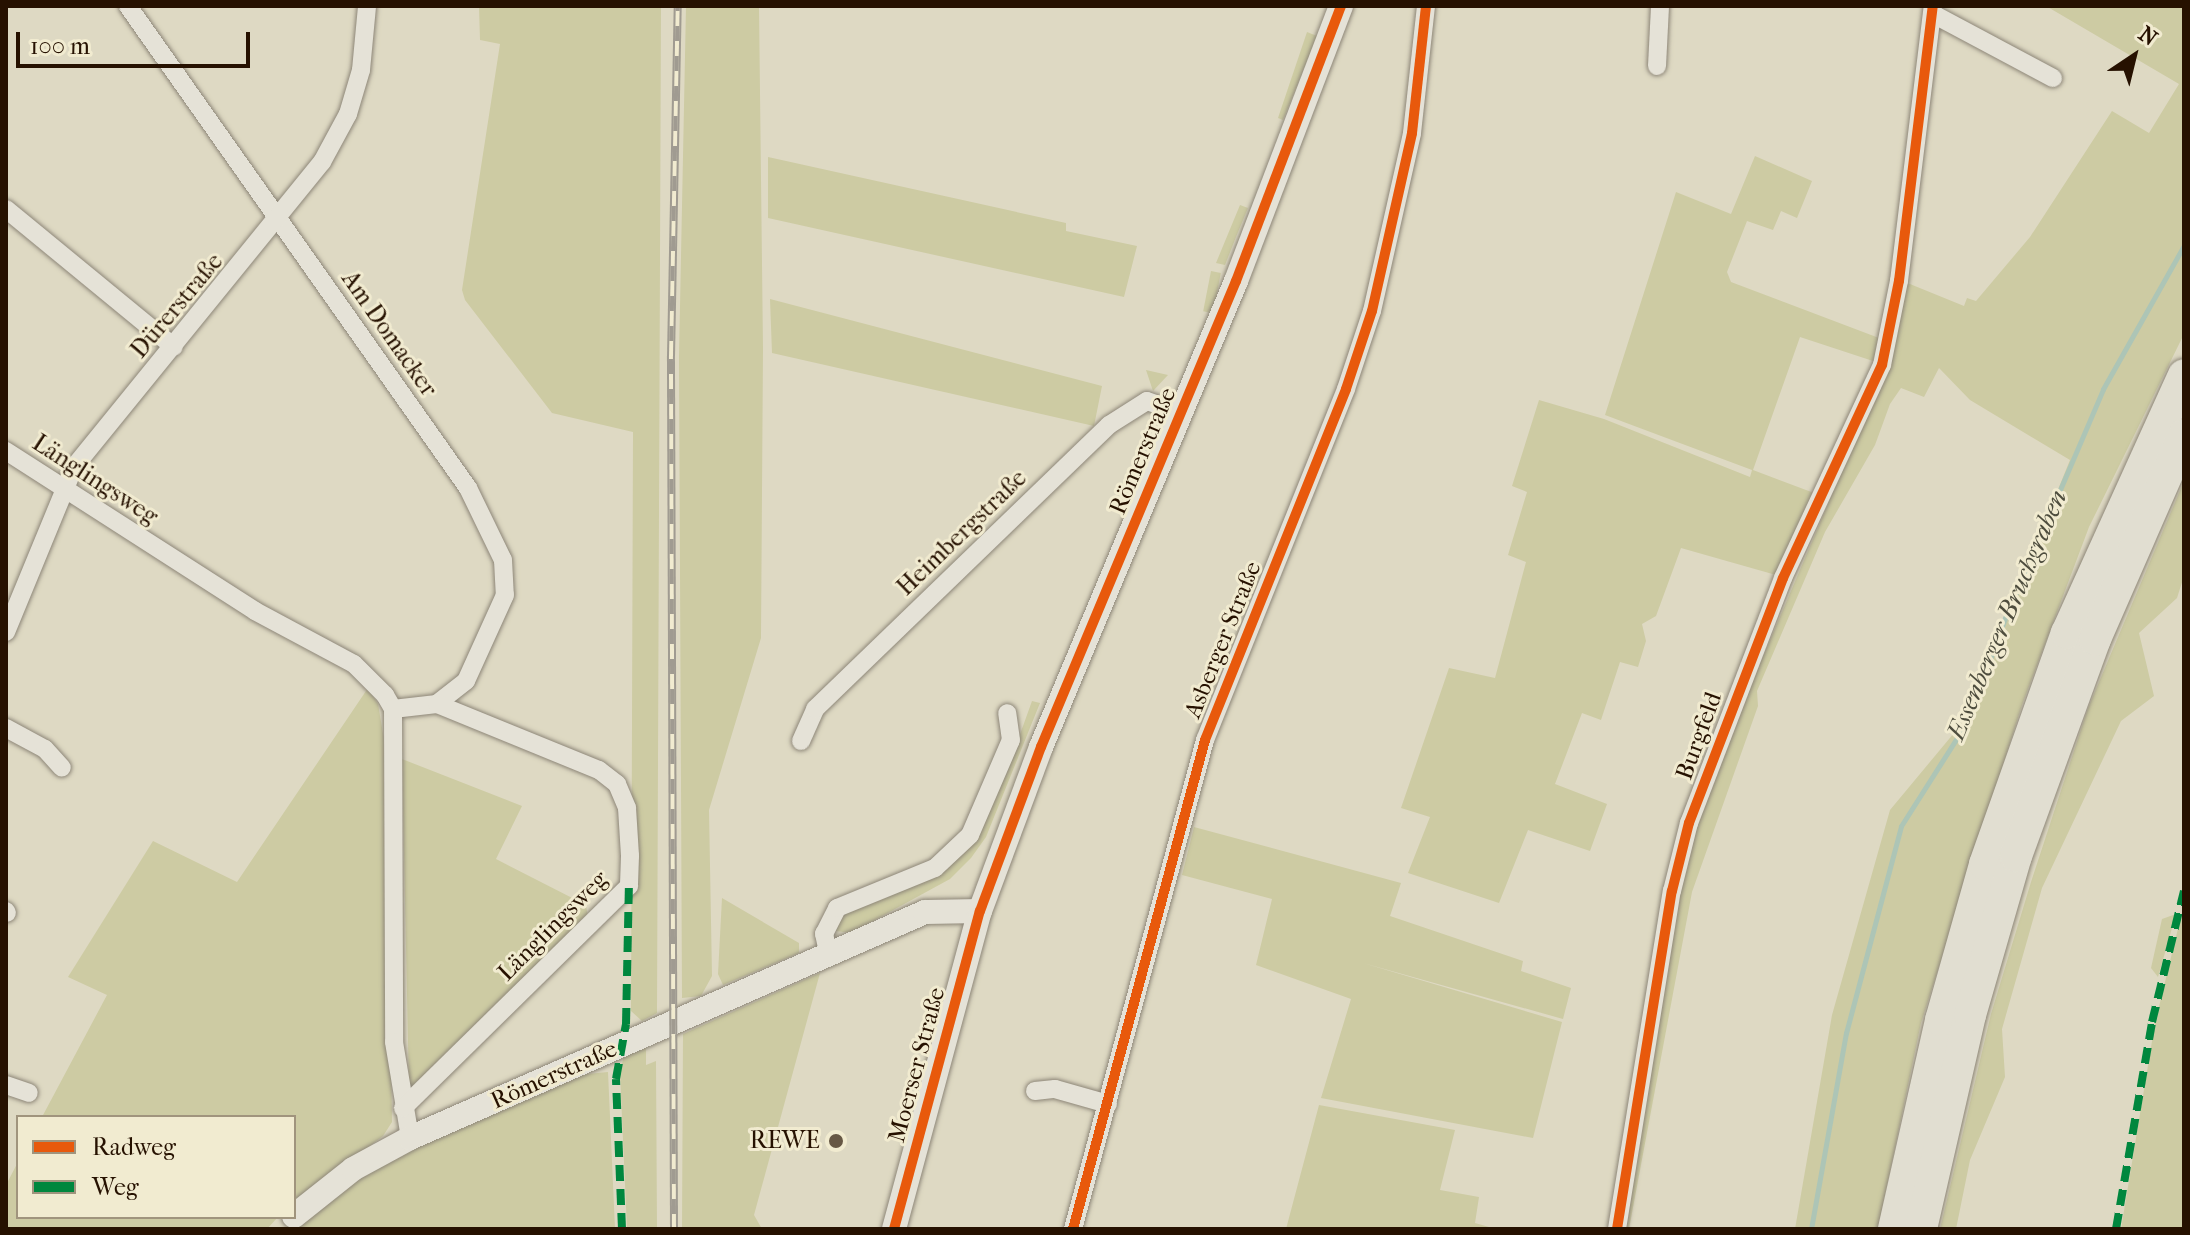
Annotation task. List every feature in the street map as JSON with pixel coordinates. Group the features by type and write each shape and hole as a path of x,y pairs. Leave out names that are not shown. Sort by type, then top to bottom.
{"highway":[{"path":"1894,1229 1941,1020 1985,864 2067,633 2184,375"},
{"path":"1921,1229 1970,1015 2016,856 2095,639 2184,435"}],"street":[{"name":"Am Domacker","path":"128,6 468,488 503,560 505,595 466,681 437,704"},
{"name":"Dürerstraße","path":"6,632 74,467 279,221 322,162 348,114 363,56 367,6"},
{"name":"Römerstraße","path":"296,1215 353,1169 410,1138 829,957 925,912 980,911 1041,747 1181,413 1341,6"},
{"name":"Asberger Straße","path":"1073,1229 1205,740 1369,322 1402,189 1420,71 1426,6"},
{"path":"1657,66 1660,6"},
{"path":"1933,10 2053,78"},
{"name":"Burgfeld","path":"1617,1229 1672,891 1689,823 1783,578 1882,365 1899,281 1933,10"},
{"path":"6,209 174,347"},
{"name":"Heimbergstraße","path":"801,741 815,709 1109,425 1147,401 1181,413"},
{"name":"Länglingsweg","path":"6,451 255,611 354,664 393,709 437,704 599,770 617,784 627,808 629,886 403,1108"},
{"path":"393,709 394,1042 410,1138"},
{"path":"829,957 824,934 837,908 935,868 970,835 1011,740 1007,713"},
{"path":"6,728 45,749 62,768"},
{"name":"Moerser Straße","path":"894,1229 980,911"},
{"path":"6,1085 29,1093"},
{"path":"1035,1091 1055,1089 1108,1104"}],"shaded area":[{"path":"479,6 661,6 657,1013 642,1021 631,1011 633,432 552,413 465,300 462,290 500,44 480,40"},
{"path":"686,6 759,6 763,349 761,638 709,810 712,976 701,996 682,998 679,357"},
{"path":"2046,6 2184,6 2184,334 2089,527 2022,705 1921,1023 1878,1229 1795,1229 1832,1015 1890,810 1964,721 2070,460 1970,400 1939,368 1924,397 1901,388 1890,404 1875,445 1825,532 1757,691 1758,706 1692,892 1629,1229 1623,1229 1679,887 1702,800 1857,436 1905,282 1964,306 1967,298 1976,301 2030,237 2112,111 2149,133 2179,84"},
{"path":"1307,32 1317,36 1283,120 1278,118"},
{"path":"1755,156 1812,181 1797,218 1781,211 1773,230 1747,221 1727,272 1731,282 1879,338 1873,361 1800,337 1753,470 1814,493 1776,575 1681,548 1656,616 1642,624 1646,641 1638,667 1620,662 1601,720 1582,713 1555,784 1607,804 1590,851 1528,830 1499,903 1408,873 1430,817 1401,808 1449,668 1495,678 1526,562 1508,555 1527,492 1512,486 1539,400 1604,419 1750,477 1752,470 1605,415 1676,192 1731,214"},
{"path":"768,157 1066,223 1066,231 1137,246 1124,297 768,218"},
{"path":"1240,205 1248,208 1225,265 1216,263"},
{"path":"1211,271 1221,273 1213,313 1203,311"},
{"path":"770,299 1102,386 1094,426 772,353"},
{"path":"1146,370 1168,375 1153,391"},
{"path":"2184,481 2184,576 2177,598 2139,633 2154,696 2121,721 2042,888 2002,1029 2005,1077 1970,1160 1956,1229 1940,1229 1991,1014 2031,882 2088,708"},
{"path":"368,688 378,704 386,751 392,1122 383,1136 296,1201 296,1115 43,1115 107,995 68,977 153,841 237,882"},
{"path":"1032,701 1040,703 986,837 971,858 950,879 851,933 836,931 839,915 953,861 1018,740"},
{"path":"402,759 522,806 496,859 586,905 588,918 420,1085 409,1087"},
{"path":"1194,827 1401,883 1390,916 1523,961 1521,971 1571,988 1563,1019 1363,963 1562,1022 1533,1138 1321,1098 1351,999 1256,965 1272,899 1182,875"},
{"path":"722,898 799,943 799,953 723,985 718,974"},
{"path":"2184,904 2184,1229 2121,1229 2155,1023"},
{"path":"2176,914 2158,977 2151,968 2162,919"},
{"path":"820,973 754,1215 762,1229 682,1229 683,1034"},
{"path":"646,1046 646,1065 656,1061 657,1229 627,1229 620,1073 624,1055"},
{"path":"608,1072 615,1229 290,1229 347,1180 577,1075"},
{"path":"1319,1105 1455,1130 1440,1190 1479,1197 1475,1223 1496,1229 1286,1229"},
{"path":"16,1166 16,1219 276,1219 267,1229 6,1229 6,1185"}],"waterway":[{"name":"Essenberger Bruchgraben","path":"1811,1229 1846,1033 1901,826 1967,722 2005,618 2103,389 2184,245"}],"railway":[{"path":"674,1229 671,356 678,6"}],"marked path":[{"path":"622,1229 616,1079 626,1024 629,886"},
{"path":"2116,1229 2152,1022 2184,891"}],"cycle path":[{"path":"894,1229 980,911 1041,747 1236,281 1341,6"},
{"path":"1073,1229 1205,740 1346,389 1372,311 1412,133 1426,6"},
{"path":"1617,1229 1672,891 1689,823 1783,578 1882,365 1899,281 1933,6"}],"place":[{"name":"REWE","path":"836,1141"}]}
